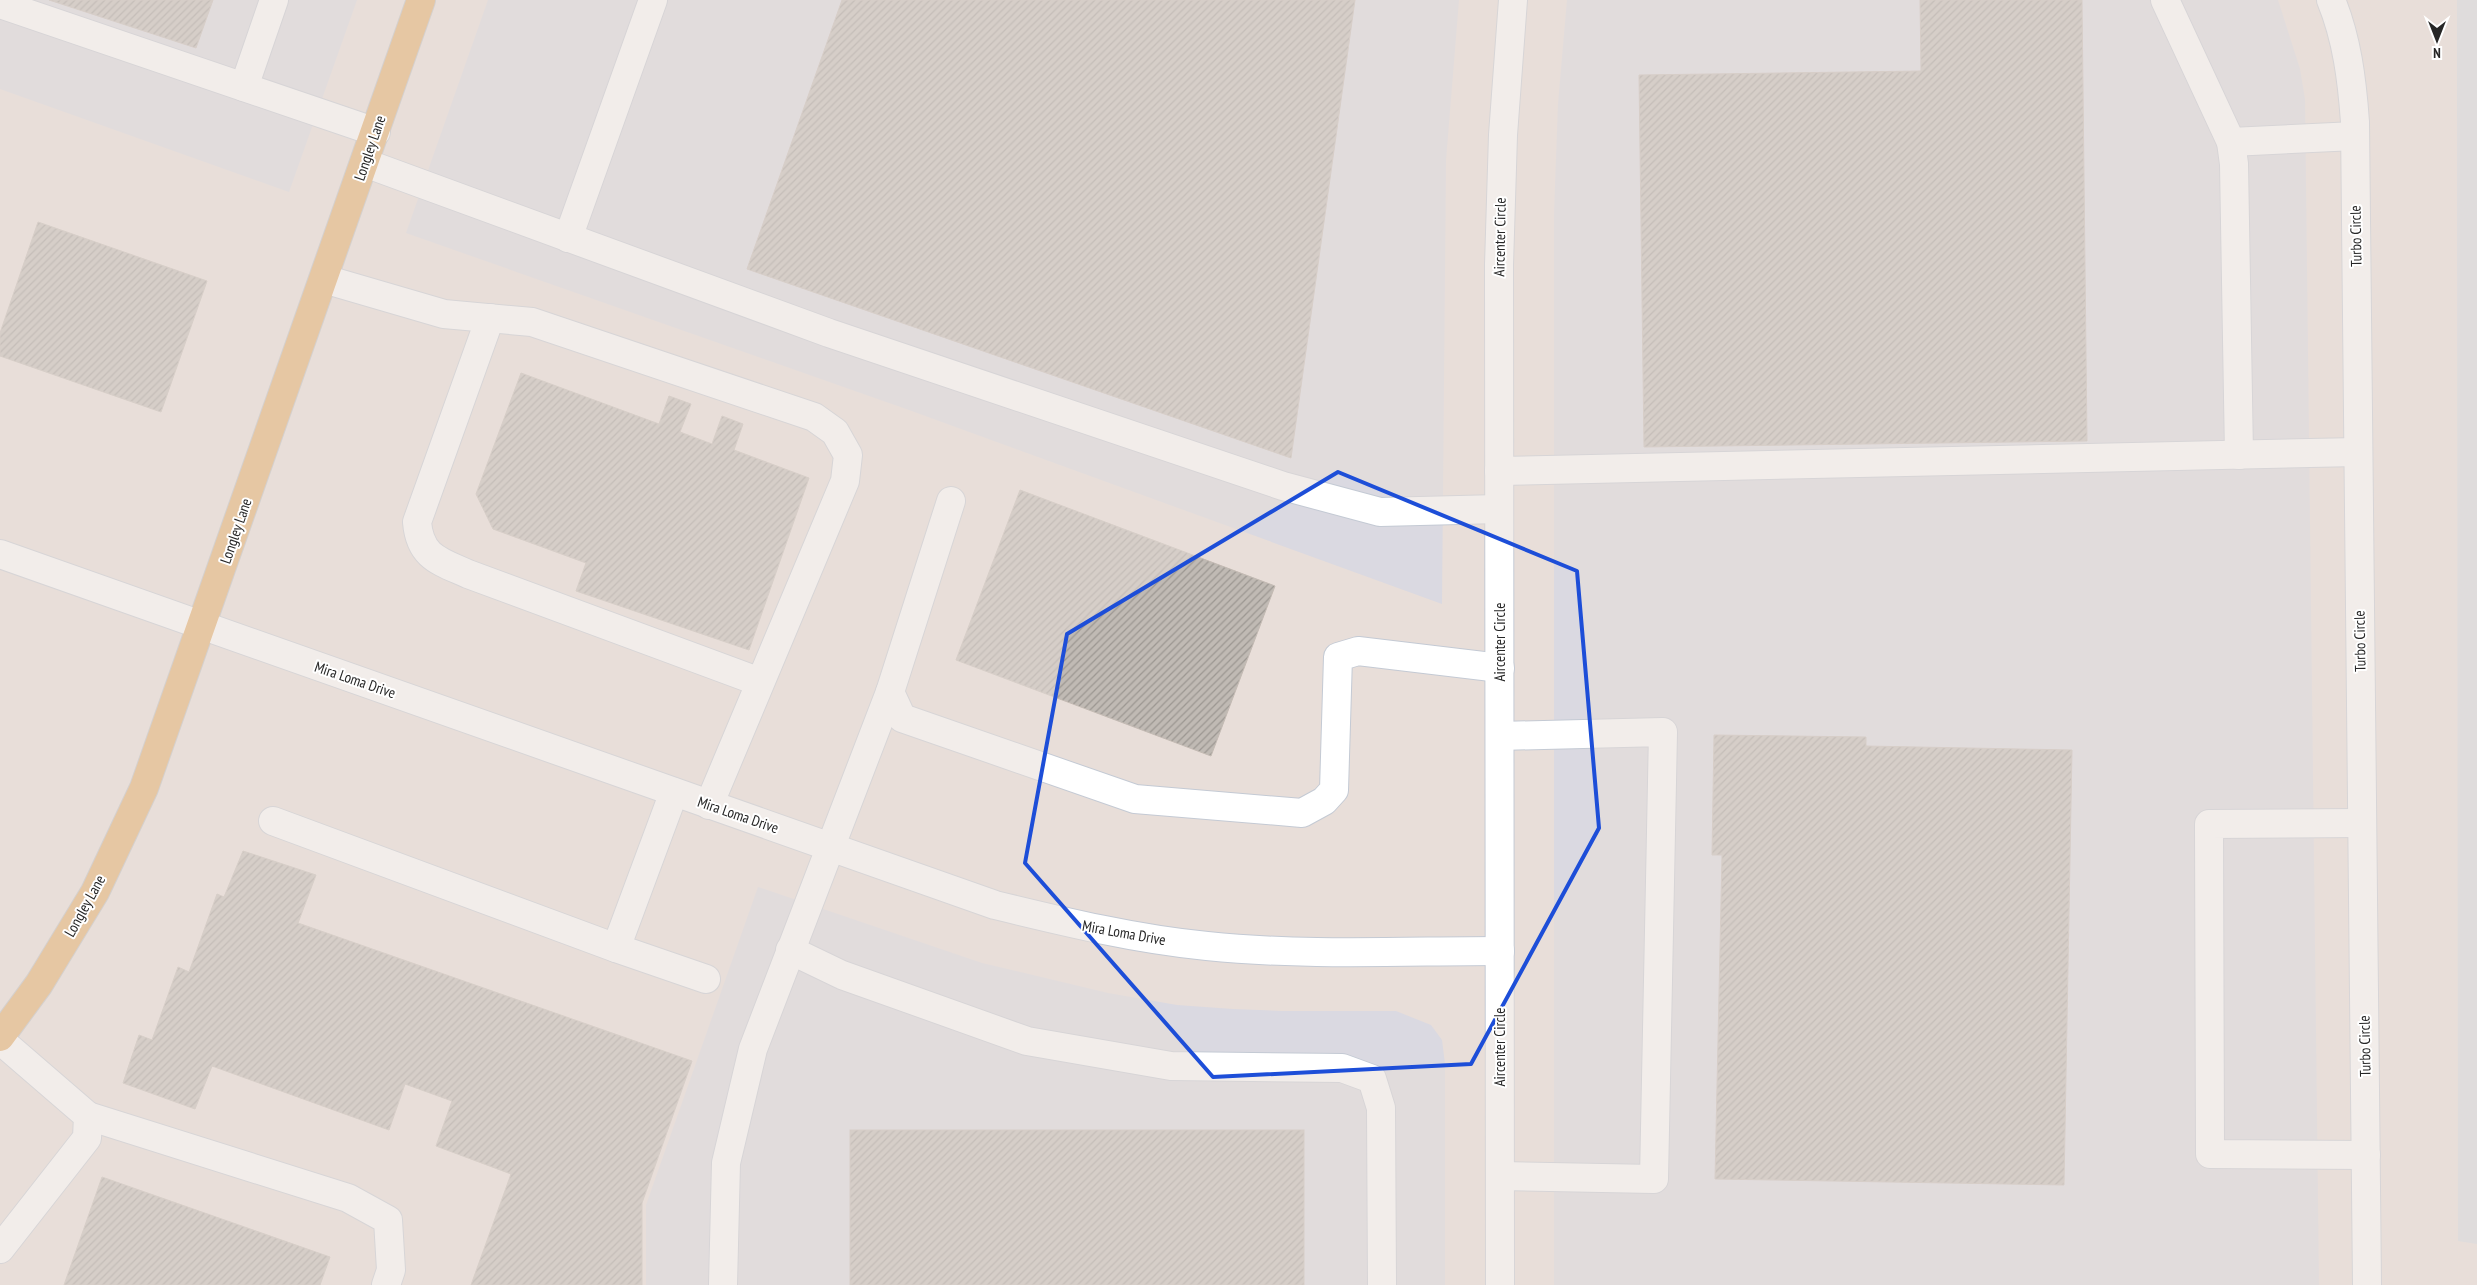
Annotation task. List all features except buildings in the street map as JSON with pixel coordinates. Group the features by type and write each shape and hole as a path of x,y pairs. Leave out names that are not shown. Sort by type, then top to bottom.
{"main road":[{"name":"Longley Lane","path":"0,1039 39,984 95,892 144,788 203,627 421,0"}],"street":[{"path":"244,87 274,0"},
{"path":"568,238 653,0"},
{"name":"Aircenter Circle","path":"1500,1285 1499,265 1502,135 1513,0"},
{"path":"2165,0 2231,142 2234,164 2239,455"},
{"name":"Turbo Circle","path":"2332,0 2339,20 2351,72 2355,136 2367,1285"},
{"path":"0,4 376,132"},
{"path":"2231,142 2355,136"},
{"path":"365,163 829,333 1284,486 1380,512 1499,509"},
{"path":"324,279 444,314 532,322 814,417 835,432 848,455 845,481 709,804"},
{"path":"490,318 417,522 419,539 435,559 468,574 760,682"},
{"path":"1499,472 2358,452"},
{"path":"723,1285 726,1163 753,1049 890,692 951,501"},
{"name":"Mira Loma Drive","path":"0,554 995,905 1101,931 1208,946 1308,951 1500,951"},
{"path":"890,692 902,718 1135,799 1302,813 1324,801 1334,790 1338,657 1358,651 1500,668"},
{"path":"1500,736 1663,732 1654,1179 1500,1176"},
{"path":"616,948 674,792"},
{"path":"274,821 616,948 706,979"},
{"path":"2362,823 2209,824 2210,1154 2366,1155"},
{"path":"790,950 842,975 1027,1041 1170,1066 1342,1068 1372,1079 1381,1108 1382,1285"},
{"path":"0,1039 88,1116 348,1198 388,1220 391,1270 386,1285"},
{"path":"0,1249 87,1138 88,1116"}],"highlighted area":[{"path":"1338,472 1577,571 1599,828 1471,1064 1213,1077 1025,863 1067,634"}],"shaded area":[{"path":"0,0 357,0 289,192 0,89"},
{"path":"488,0 1459,0 1446,160 1442,604 909,410 406,233"},
{"path":"1567,0 2278,0 2300,69 2305,99 2319,1285 1554,1285 1554,214 1558,104"},
{"path":"2457,0 2477,0 2477,1244 2458,1241"},
{"path":"758,887 982,963 1108,993 1177,1005 1233,1009 1396,1011 1431,1025 1442,1040 1445,1064 1445,1285 646,1285 646,1205"}]}
